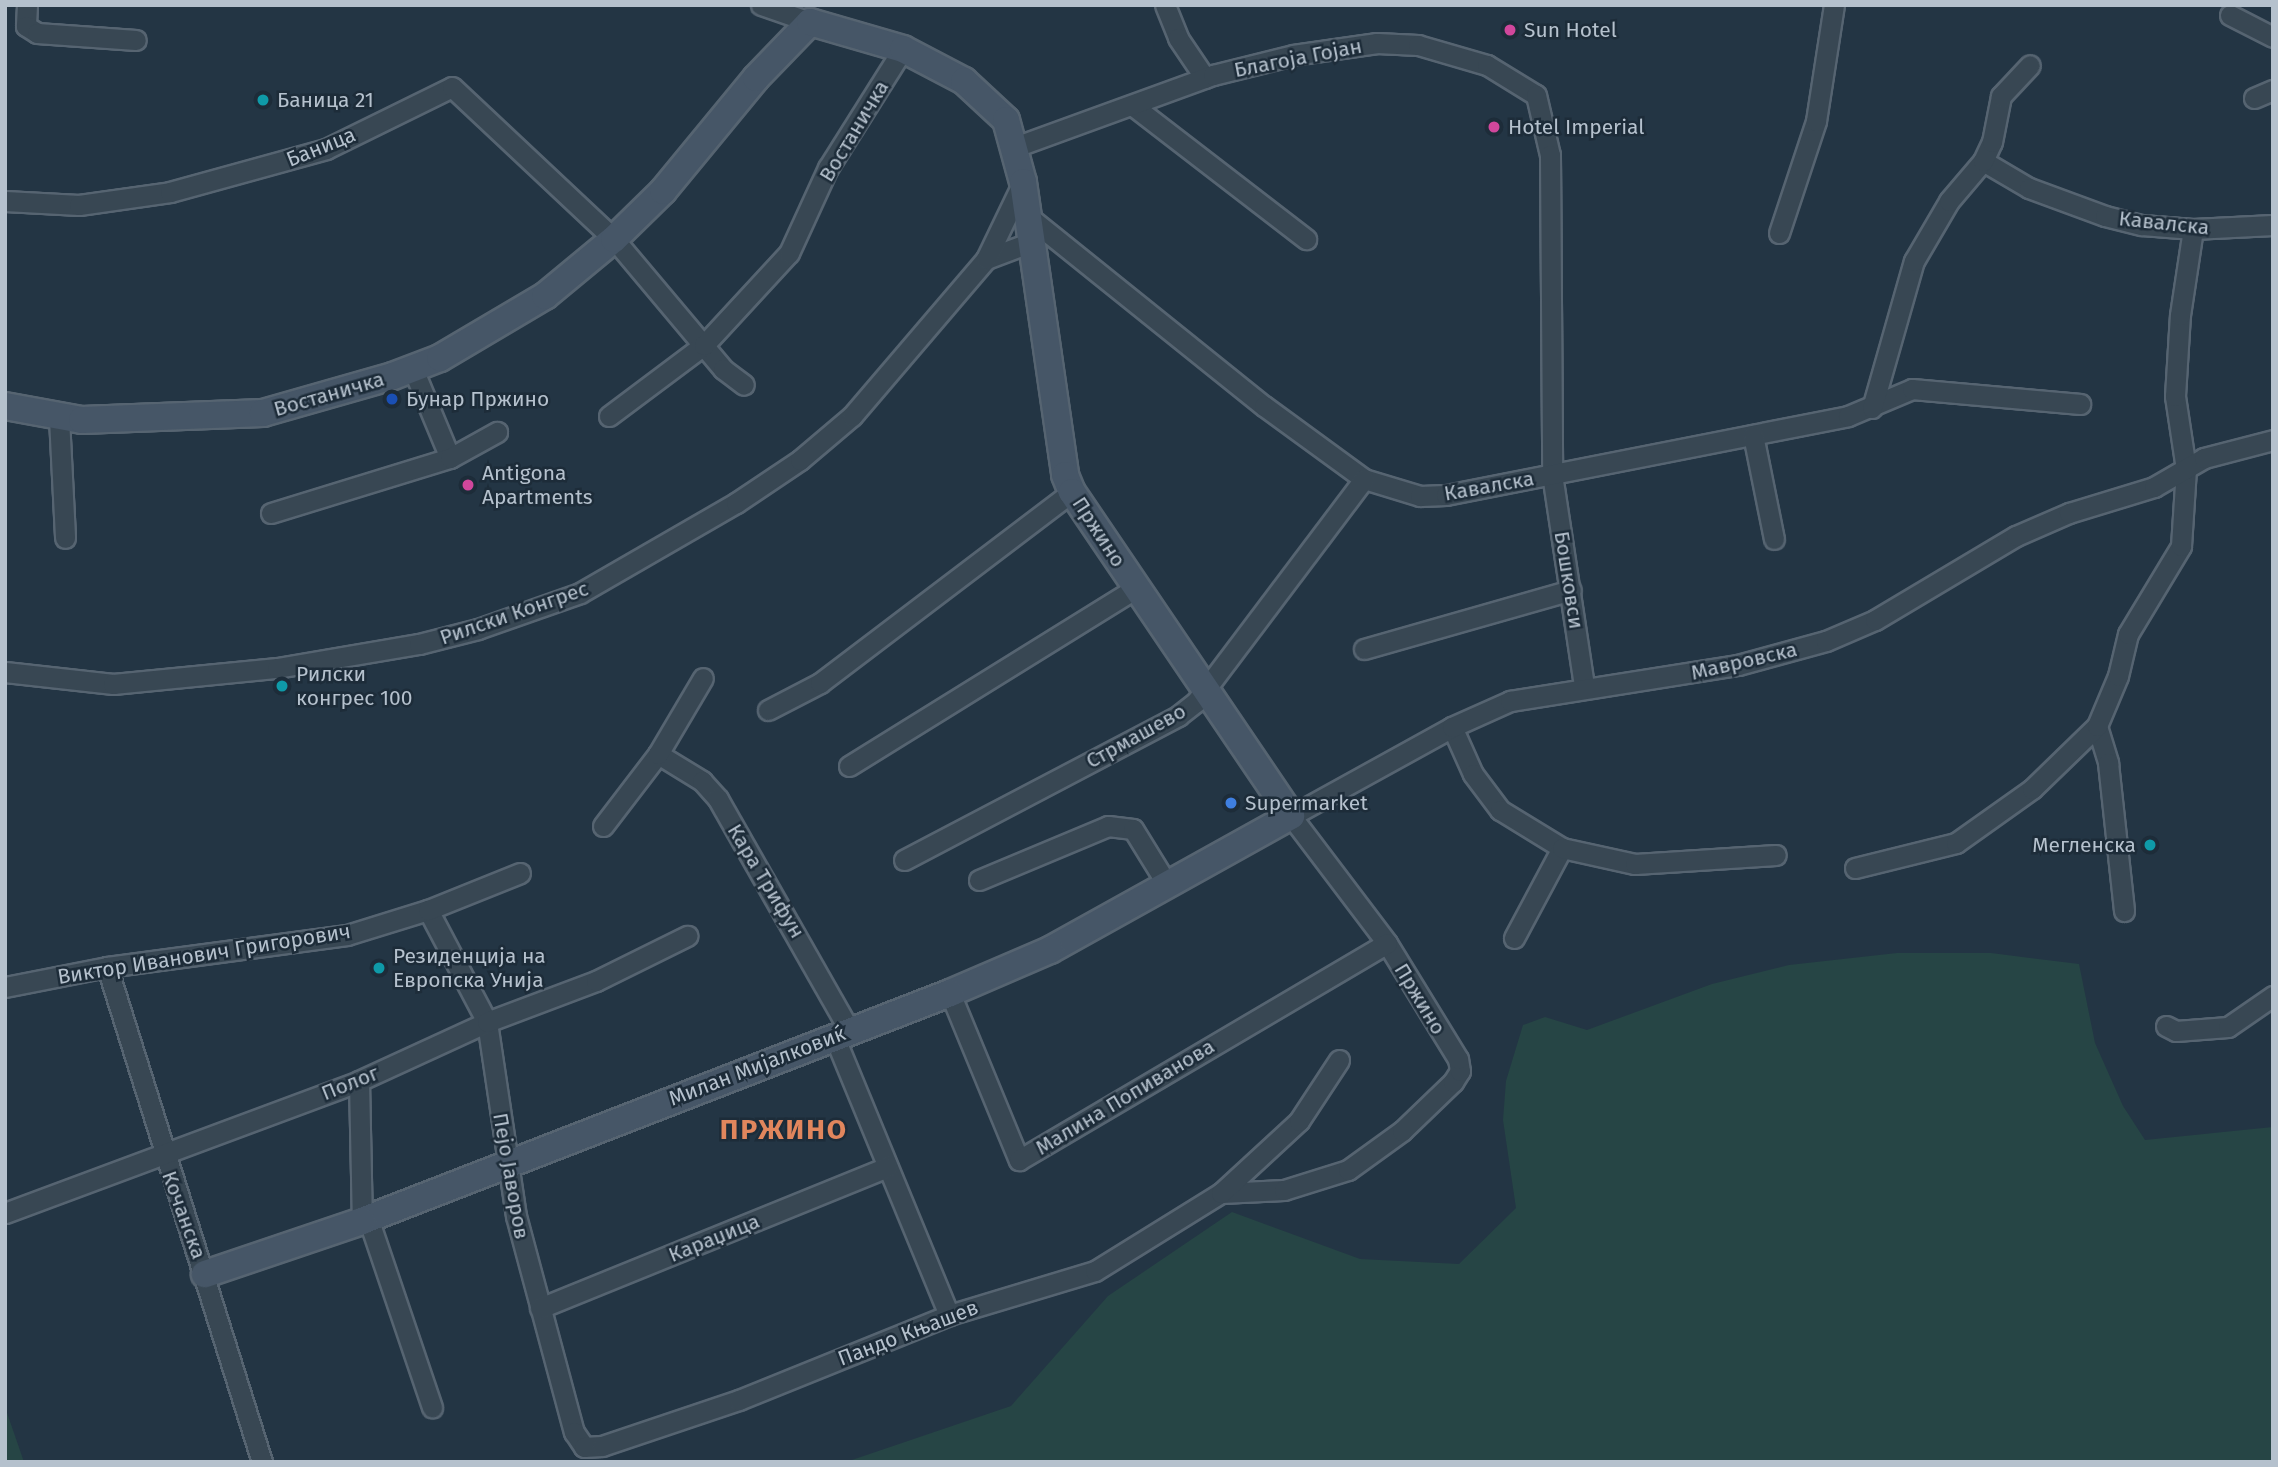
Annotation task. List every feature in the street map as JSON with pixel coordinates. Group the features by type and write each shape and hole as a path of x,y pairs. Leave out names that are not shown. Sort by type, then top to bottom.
{"street":[{"path":"27,5 26,26 37,33 136,40"},
{"path":"761,5 810,22"},
{"path":"1165,5 1178,38 1205,78"},
{"path":"1779,233 1816,121 1834,5"},
{"path":"2230,15 2273,37"},
{"name":"Пржино","path":"810,22 903,49 984,95 1006,120 1023,182 1029,243 1062,458 1072,492 1291,816 1387,943 1458,1059 1460,1071"},
{"name":"Востаничка","path":"5,406 59,418 263,413 412,369 524,310 614,239 663,191 756,78 810,22"},
{"name":"Благоја Гојан","path":"1015,147 1205,78 1293,55 1397,43 1487,65 1536,95 1550,155 1552,474"},
{"name":"Востаничка","path":"609,416 704,345 789,253 828,168 903,49"},
{"path":"1872,408 1914,261 1949,201 1983,161 1992,142 2001,96 2030,65"},
{"name":"Баница","path":"5,201 79,205 170,192 326,149 452,88 614,239"},
{"path":"1132,105 1306,239"},
{"name":"Кавалска","path":"1983,161 2029,188 2105,216 2193,229 2273,225"},
{"name":"Рилски Конгрес","path":"5,672 113,684 277,668 419,644 478,629 580,593 639,563 800,460 852,416 986,259 1023,182"},
{"name":"Кавалска","path":"1025,214 1264,406 1364,479 1420,496 1552,474 1753,435 1872,408 1922,388 2080,404"},
{"path":"1856,867 1956,843 2032,789 2097,726 2118,676 2129,634 2181,546 2186,469 2175,396 2180,315 2193,229"},
{"path":"614,239 704,345 744,385"},
{"name":"Рилски Конгрес","path":"986,259 1029,243"},
{"path":"412,369 450,458"},
{"path":"59,418 65,537"},
{"path":"271,513 450,458 497,432"},
{"path":"1753,435 1774,539"},
{"name":"Мавровска","path":"1291,816 1452,727 1510,701 1584,686 1738,666 1826,641 1875,620 2016,536 2069,513 2154,487 2204,458 2273,440"},
{"name":"Бошковси","path":"1552,474 1584,686"},
{"name":"Стрмашево","path":"904,860 1178,716 1204,690 1364,479"},
{"path":"768,710 820,683 1072,492"},
{"path":"849,766 1136,588"},
{"path":"1364,649 1571,590"},
{"path":"603,826 658,754 703,678"},
{"path":"2097,726 2108,763 2124,911"},
{"path":"1452,727 1473,774 1500,810 1562,848 1635,864 1776,855"},
{"name":"Кара Трифун","path":"658,754 702,781 718,799 842,1033 888,1167 949,1315"},
{"name":"Милан Мијалковиќ","path":"205,1274 365,1220 950,993 1050,950 1291,816"},
{"path":"979,880 1108,826 1133,829 1168,886"},
{"path":"1514,938 1562,848"},
{"name":"Виктор Иванович Григорович","path":"5,987 107,967 347,935 428,910 520,873"},
{"name":"Пејо Јаворов","path":"428,910 487,1022 508,1163 531,1283 574,1432 584,1447"},
{"name":"Полог","path":"5,1213 359,1081 487,1022 596,981 687,936"},
{"name":"Малина Попиванова","path":"950,993 1019,1160 1387,943"},
{"name":"Кочанска","path":"107,967 163,1155 205,1274 262,1462"},
{"path":"2166,1026 2176,1031 2228,1027 2273,996"},
{"name":"Пандо Књашев","path":"584,1447 602,1446 739,1400 949,1315 1095,1271 1221,1193 1299,1121 1339,1060"},
{"name":"Пандо Књашев","path":"1221,1193 1284,1190 1348,1170 1402,1130 1460,1071"},
{"path":"359,1081 365,1220 432,1407"},
{"name":"Караџица","path":"540,1308 888,1167"}],"green space":[{"path":"1897,953 1991,953 2079,964 2095,1043 2123,1106 2145,1140 2273,1127 2273,1462 846,1462 1011,1406 1108,1296 1232,1212 1360,1259 1459,1264 1516,1208 1503,1120 1506,1081 1523,1025 1545,1017 1587,1030 1712,984 1789,965"},
{"path":"5,1407 24,1462 5,1462"}],"place":[{"name":"Sun Hotel","path":"1510,30"},
{"name":"Баница 21","path":"263,100"},
{"name":"Hotel Imperial","path":"1494,127"},
{"name":"Бунар Пржино","path":"392,399"},
{"name":"Antigona Apartments","path":"468,485"},
{"name":"Рилски конгрес 100","path":"282,686"},
{"name":"Supermarket","path":"1231,803"},
{"name":"Мегленска","path":"2150,845"},
{"name":"Резиденција на Европска Унија","path":"379,968"}],"district":[{"name":"ПРЖИНО","path":"784,1130"}]}
